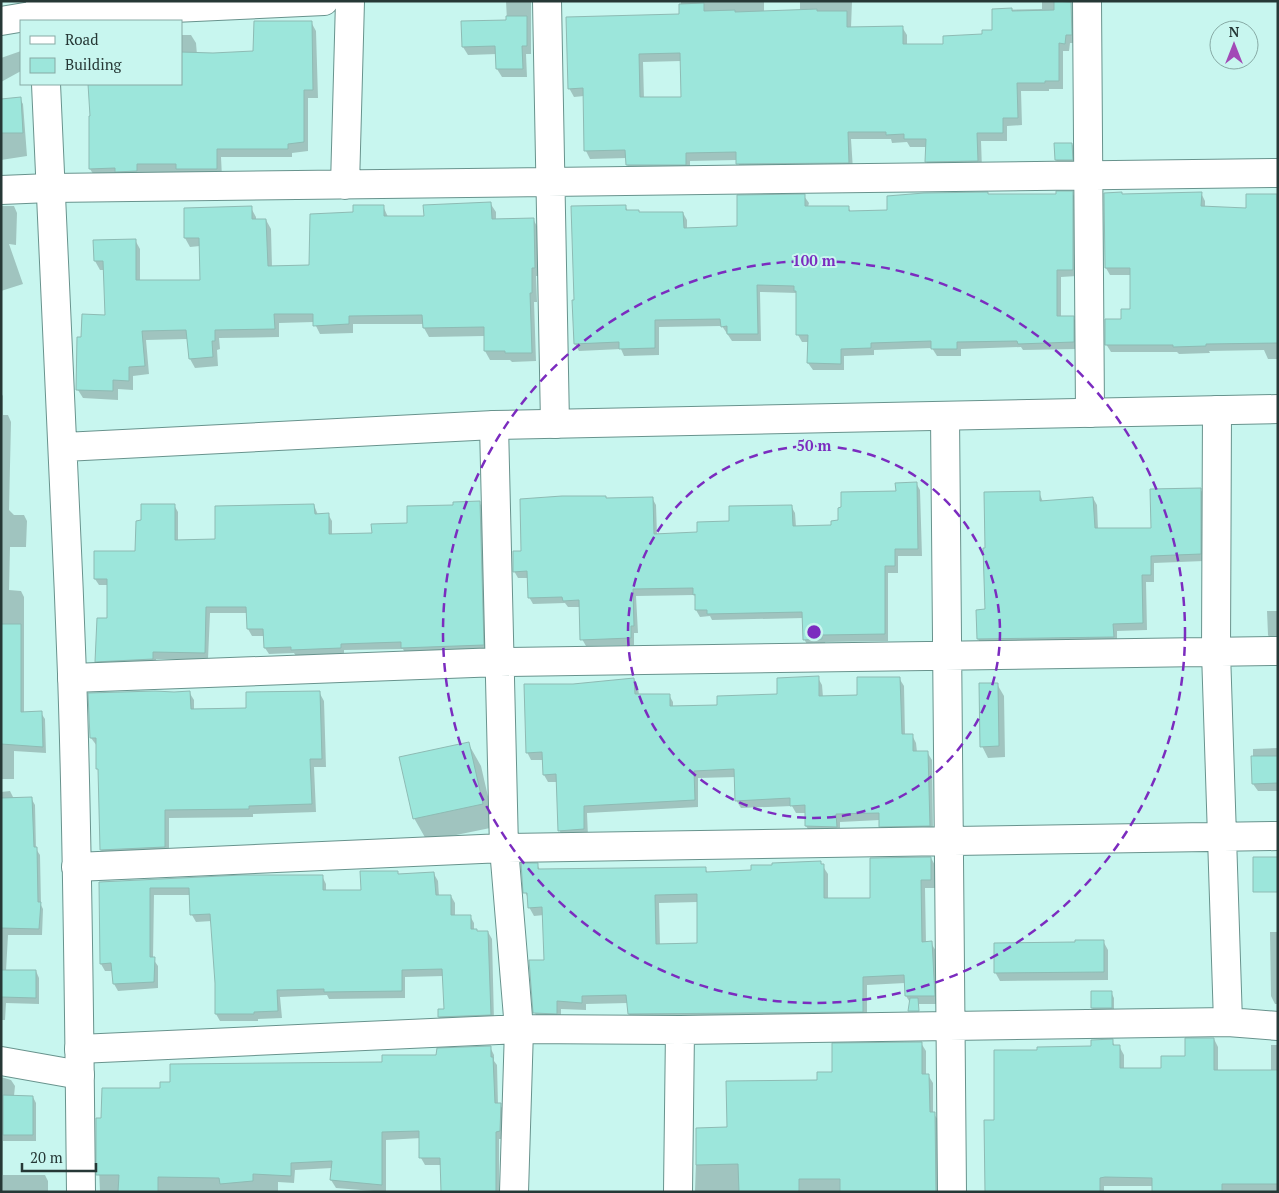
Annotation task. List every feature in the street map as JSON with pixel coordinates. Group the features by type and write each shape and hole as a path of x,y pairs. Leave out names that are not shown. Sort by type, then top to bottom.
{"street":[{"path":"1,21 42,12 324,1"},
{"path":"345,185 350,1"},
{"path":"547,1 555,424"},
{"path":"1086,1 1090,413"},
{"path":"46,85 64,447 72,678 81,1192"},
{"path":"1,190 1278,173"},
{"path":"64,447 494,425 1278,409"},
{"path":"1217,410 1216,652 1228,1022"},
{"path":"945,416 952,1192"},
{"path":"494,425 504,848 520,1029 514,1192"},
{"path":"72,678 500,662 1278,651"},
{"path":"76,867 504,848 1278,836"},
{"path":"1,1061 79,1062 520,1029 680,1030 1228,1022 1278,1026"},
{"path":"678,1192 680,1030"}],"building":[{"path":"1054,1 1071,2 1072,35 1066,35 1065,44 1059,43 1059,81 1017,83 1018,118 1003,118 1003,133 977,133 978,161 925,162 926,139 904,139 904,134 886,135 886,132 848,132 849,163 736,164 736,152 686,153 686,165 626,165 625,150 584,151 583,88 568,89 566,17 679,14 679,4 704,3 704,11 735,10 735,12 817,9 817,11 847,11 847,27 903,26 903,44 943,44 943,36 982,34 982,30 992,30 992,9 1012,8 1012,11 1054,10","holes":["680,53 681,97 640,97 639,54"]},
{"path":"506,16 527,16 527,46 522,46 523,69 496,69 495,46 462,47 461,21 506,20"},
{"path":"254,21 312,21 313,90 304,90 304,142 288,144 288,149 217,149 217,169 176,169 176,164 137,164 137,171 115,172 115,168 89,169 90,116 88,85 182,85 182,52 253,51"},
{"path":"21,97 23,133 1,133 1,99"},
{"path":"1054,143 1072,143 1073,160 1055,160"},
{"path":"1056,191 1073,191 1073,270 1057,270 1057,316 1074,316 1074,342 1018,344 1017,341 957,342 957,349 931,349 931,341 871,343 871,348 841,349 841,364 807,363 808,335 796,335 796,291 794,291 794,286 757,285 758,334 727,334 727,326 721,327 720,319 655,320 655,348 619,349 619,342 574,344 571,206 626,205 626,210 639,210 639,212 683,212 684,228 737,226 737,195 805,194 805,206 849,206 849,211 887,210 887,196 924,193 988,192 988,194 1056,194"},
{"path":"1122,192 1122,194 1202,192 1201,206 1246,208 1246,194 1277,194 1278,343 1206,344 1206,346 1173,347 1173,345 1105,345 1105,319 1121,319 1121,309 1130,309 1130,268 1105,268 1104,193"},
{"path":"491,202 492,219 534,218 535,268 532,268 532,293 530,293 532,353 484,351 484,327 423,328 422,315 349,316 349,324 313,326 313,314 274,314 275,329 215,330 215,341 212,341 213,357 189,359 186,330 142,331 145,366 129,367 129,381 113,380 113,391 76,390 77,337 81,337 82,314 105,315 103,261 94,261 93,240 136,239 136,280 200,280 199,238 184,238 184,208 252,206 252,219 266,219 268,266 309,265 310,214 353,212 353,205 384,205 384,216 424,216 423,205"},
{"path":"917,482 918,549 895,549 895,566 885,566 885,634 822,635 822,639 803,640 802,612 707,614 707,610 695,610 693,588 633,589 634,626 631,626 631,638 580,640 579,600 563,601 562,597 528,598 527,571 513,572 513,551 521,551 520,499 562,496 606,496 606,498 653,497 654,534 697,532 697,522 729,521 729,506 792,505 793,526 831,525 831,521 838,520 838,508 841,507 841,492 896,491 895,483"},
{"path":"1201,488 1201,554 1151,556 1151,575 1142,575 1143,623 1113,624 1114,637 977,639 976,610 985,609 984,492 1040,491 1040,501 1093,497 1095,528 1151,528 1150,489"},
{"path":"480,501 484,645 401,648 401,642 341,644 341,648 291,650 291,647 264,648 263,629 247,629 246,607 206,607 205,653 153,652 153,659 95,662 97,618 107,618 107,579 94,579 94,551 135,551 136,521 141,520 141,504 175,504 175,540 215,539 215,506 314,504 315,514 329,513 329,534 372,533 371,524 407,523 407,506 453,505 453,502"},
{"path":"1,624 21,624 21,712 42,711 43,747 1,744"},
{"path":"819,676 819,696 857,695 857,677 900,677 902,734 913,734 913,751 928,751 930,826 879,827 879,813 836,814 837,827 805,826 805,805 790,806 790,798 735,801 734,769 694,771 695,800 584,806 584,829 558,831 556,774 543,775 542,752 526,753 524,684 573,684 634,678 635,694 670,694 670,706 717,705 717,696 777,694 777,678"},
{"path":"979,683 998,683 999,746 980,747"},
{"path":"190,691 191,709 246,708 246,692 320,691 322,759 310,759 312,804 249,806 249,809 165,810 165,847 100,850 96,738 90,738 88,693"},
{"path":"469,742 483,804 413,819 399,757"},
{"path":"1251,756 1278,756 1278,783 1252,784"},
{"path":"32,797 34,847 37,847 38,902 41,902 39,929 1,928 1,798"},
{"path":"931,857 931,880 921,880 922,942 932,941 935,996 905,996 904,975 863,977 863,1012 628,1014 626,995 582,996 582,1003 557,1001 557,1014 533,1013 529,960 544,960 542,907 528,908 527,893 523,893 521,863 538,863 538,869 706,867 706,872 751,870 751,865 821,861 821,864 824,864 824,898 870,898 870,858","holes":["697,894 697,943 656,944 655,895"]},
{"path":"1253,857 1278,857 1278,892 1253,892"},
{"path":"360,871 398,871 398,874 434,872 436,895 451,895 451,915 471,915 471,929 488,931 491,1015 438,1017 438,1009 444,1009 442,969 402,970 402,991 324,992 324,989 277,990 278,1011 254,1012 254,1014 215,1014 215,983 210,914 190,915 189,888 150,888 150,957 155,957 154,982 113,984 111,963 100,964 99,882 242,875 323,875 323,890 361,890"},
{"path":"1075,940 1104,940 1104,972 994,973 994,943 1075,942"},
{"path":"1,970 36,970 36,998 1,997"},
{"path":"1091,991 1112,991 1112,1008 1091,1008"},
{"path":"910,998 918,998 919,1011 908,1011"},
{"path":"1185,1038 1214,1038 1214,1070 1278,1070 1278,1184 1222,1184 1222,1191 1152,1192 1152,1178 1105,1177 1100,1178 1100,1192 985,1192 984,1120 994,1120 994,1050 1037,1050 1037,1047 1091,1046 1091,1040 1113,1039 1113,1045 1120,1045 1120,1068 1161,1068 1161,1056 1185,1056"},
{"path":"922,1042 922,1074 929,1074 930,1112 935,1112 936,1192 840,1192 840,1179 799,1179 799,1191 797,1192 739,1192 738,1164 696,1165 696,1128 727,1127 726,1081 817,1080 817,1072 832,1072 832,1043"},
{"path":"491,1046 495,1103 501,1103 500,1131 496,1132 496,1192 441,1192 440,1158 419,1158 419,1131 382,1132 382,1185 330,1180 332,1161 291,1163 291,1176 253,1174 253,1181 220,1184 219,1178 158,1177 158,1192 118,1192 119,1175 96,1175 96,1118 101,1118 102,1088 160,1088 160,1082 170,1082 170,1064 382,1062 382,1055 436,1055 437,1048"},
{"path":"3,1095 33,1096 33,1135 3,1135"}]}
